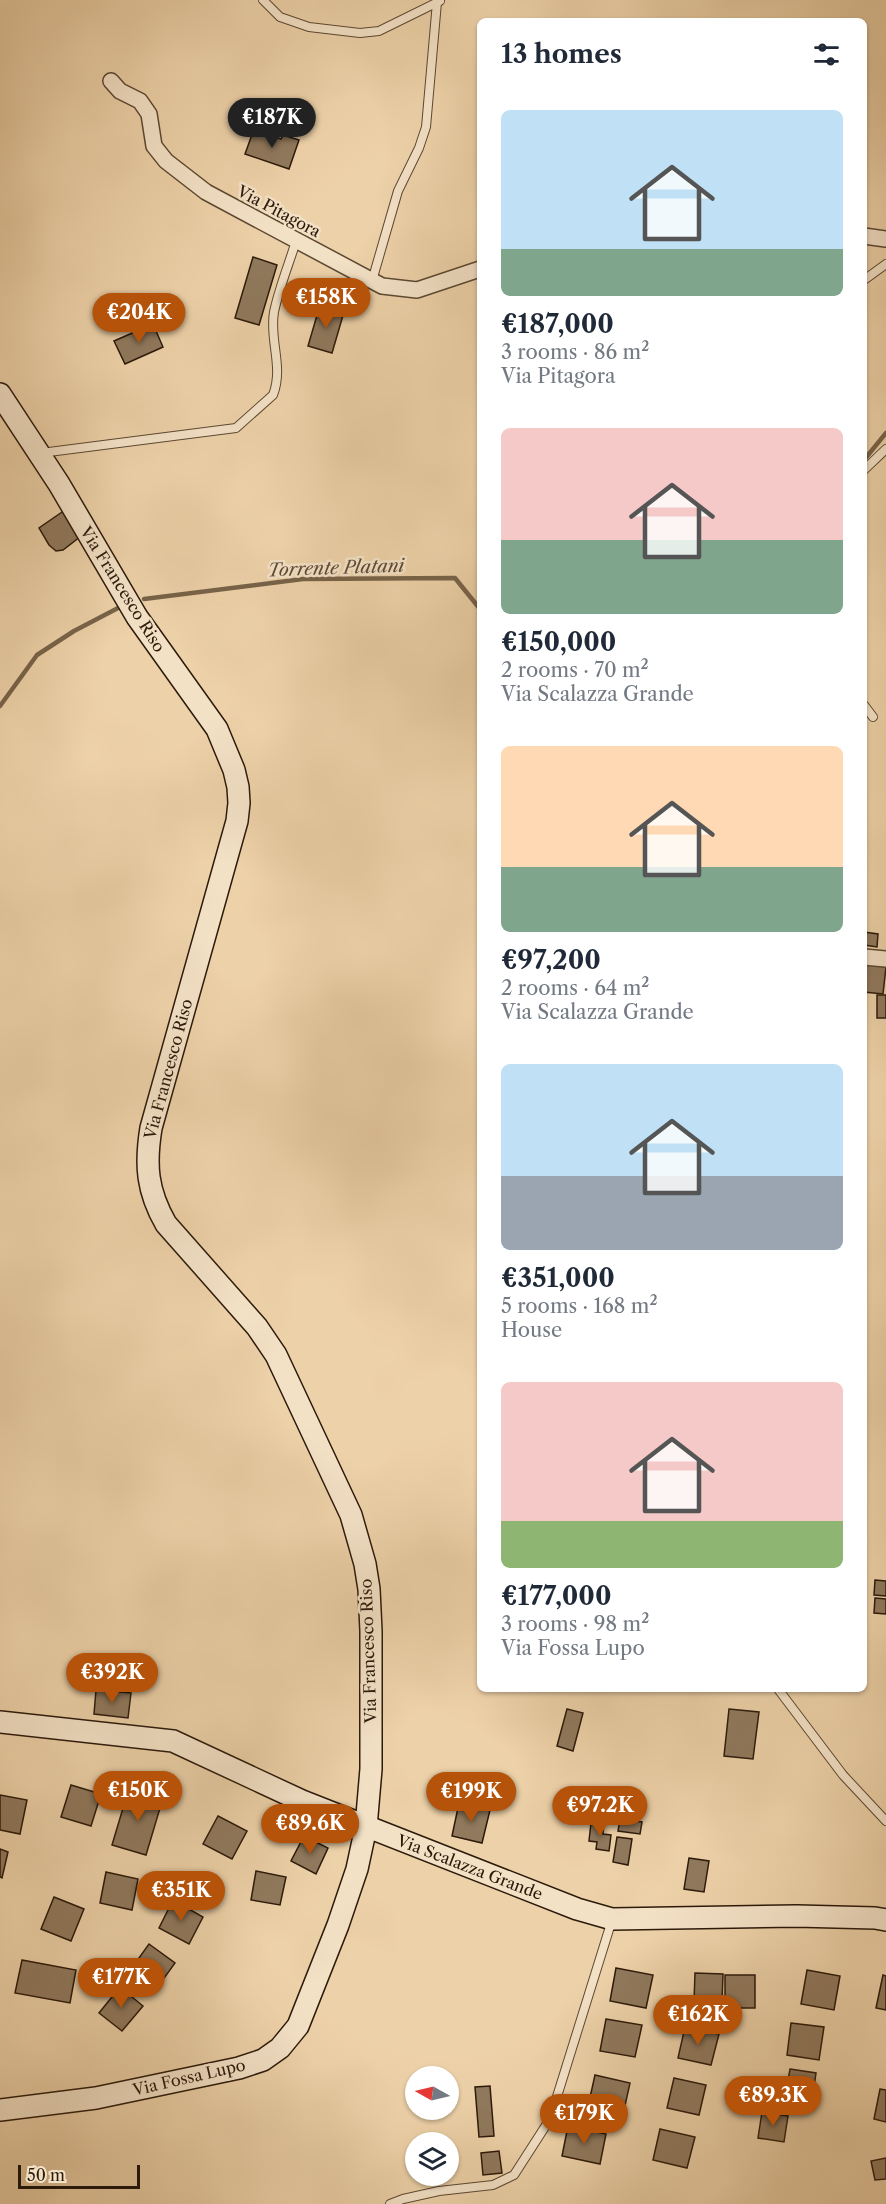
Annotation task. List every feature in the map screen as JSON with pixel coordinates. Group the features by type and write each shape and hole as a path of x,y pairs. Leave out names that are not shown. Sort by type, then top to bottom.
{"street":[{"name":"Via Pitagora","path":"111,81 120,91 140,101 149,114 154,146 166,161 206,192 372,281 382,286 417,290 477,270"},
{"path":"867,236 886,239"},
{"name":"Via Francesco Riso","path":"0,394 40,453 137,617 217,729 234,770 239,803 237,821 151,1128 146,1157 148,1179 166,1224 257,1327 276,1355 351,1515 366,1573 371,1631 370,1770 366,1827"},
{"path":"867,957 886,959"},
{"name":"Via Scalazza Grande","path":"0,1722 173,1741 302,1801 366,1827 577,1909 612,1919 797,1916 886,1920"},
{"name":"Via Fossa Lupo","path":"0,2110 96,2098 239,2068 263,2060 280,2048 297,2026 338,1925 357,1869 366,1827"}],"lane":[{"path":"263,0 280,17 309,27 360,33 379,31 439,1"},
{"path":"372,281 398,191 419,148 426,127 439,1"},
{"path":"40,453 236,428 273,395 276,388 278,372 274,313 296,241"},
{"path":"867,278 886,264"},
{"path":"867,467 886,449"},
{"path":"867,709 873,717"},
{"path":"780,1692 843,1774 886,1821"},
{"path":"390,2204 440,2191 493,2185 514,2175 549,2120 612,1919"}],"building":[{"path":"254,129 281,139 283,135 299,140 289,169 245,154"},
{"path":"253,257 277,265 259,325 235,318"},
{"path":"320,305 344,312 332,353 308,346"},
{"path":"153,324 163,347 125,364 114,341"},
{"path":"65,510 81,536 63,550 56,551 49,545 39,528"},
{"path":"867,932 878,934 877,947 867,945"},
{"path":"867,964 886,967 883,994 867,992"},
{"path":"877,995 886,995 886,1018 877,1018"},
{"path":"875,1580 886,1581 886,1596 874,1595"},
{"path":"875,1598 886,1599 886,1614 874,1613"},
{"path":"96,1690 131,1693 128,1718 94,1714"},
{"path":"567,1709 583,1713 573,1751 557,1746"},
{"path":"729,1709 759,1712 753,1759 724,1756"},
{"path":"71,1785 101,1794 91,1826 61,1817"},
{"path":"129,1788 163,1798 146,1855 112,1845"},
{"path":"0,1795 27,1800 20,1834 0,1830"},
{"path":"459,1803 490,1810 482,1843 452,1836"},
{"path":"218,1816 247,1831 232,1859 203,1844"},
{"path":"620,1819 642,1822 640,1834 618,1831"},
{"path":"591,1823 604,1824 603,1834 611,1835 609,1851 596,1849 597,1842 589,1841"},
{"path":"304,1836 328,1848 316,1874 291,1861"},
{"path":"617,1837 632,1839 628,1865 613,1862"},
{"path":"0,1849 8,1852 2,1878 0,1877"},
{"path":"689,1858 709,1861 704,1892 684,1889"},
{"path":"256,1871 286,1877 280,1905 251,1900"},
{"path":"106,1872 138,1879 132,1910 100,1903"},
{"path":"54,1897 84,1909 71,1941 41,1929"},
{"path":"173,1900 203,1917 189,1944 159,1928"},
{"path":"149,1944 175,1963 157,1988 131,1969"},
{"path":"22,1960 76,1970 70,2003 15,1993"},
{"path":"616,1968 653,1975 646,2008 610,2001"},
{"path":"807,1970 840,1976 834,2010 801,2004"},
{"path":"695,1973 723,1974 722,2003 694,2002"},
{"path":"725,1975 755,1975 755,2008 725,2008"},
{"path":"883,1975 886,1976 886,2010 876,2008"},
{"path":"120,1987 143,2006 122,2031 99,2013"},
{"path":"606,2019 642,2025 635,2057 600,2051"},
{"path":"791,2023 824,2027 819,2060 787,2055"},
{"path":"685,2027 719,2034 711,2065 678,2058"},
{"path":"790,2069 816,2073 812,2101 785,2097"},
{"path":"595,2075 630,2083 624,2110 589,2102"},
{"path":"674,2078 706,2085 699,2115 667,2108"},
{"path":"490,2086 494,2136 479,2137 475,2087"},
{"path":"880,2089 886,2090 886,2122 874,2119"},
{"path":"762,2112 788,2116 784,2142 758,2138"},
{"path":"568,2126 606,2134 600,2164 562,2156"},
{"path":"660,2129 695,2137 687,2168 653,2160"},
{"path":"499,2151 502,2173 483,2175 481,2153"},
{"path":"886,2158 886,2179 875,2180 871,2161"}],"waterway":[{"name":"Torrente Platani","path":"867,456 886,433"},
{"name":"Torrente Platani","path":"144,599 303,579 455,578 477,605"},
{"name":"Torrente Platani","path":"0,706 37,655 74,631 120,607"}]}
